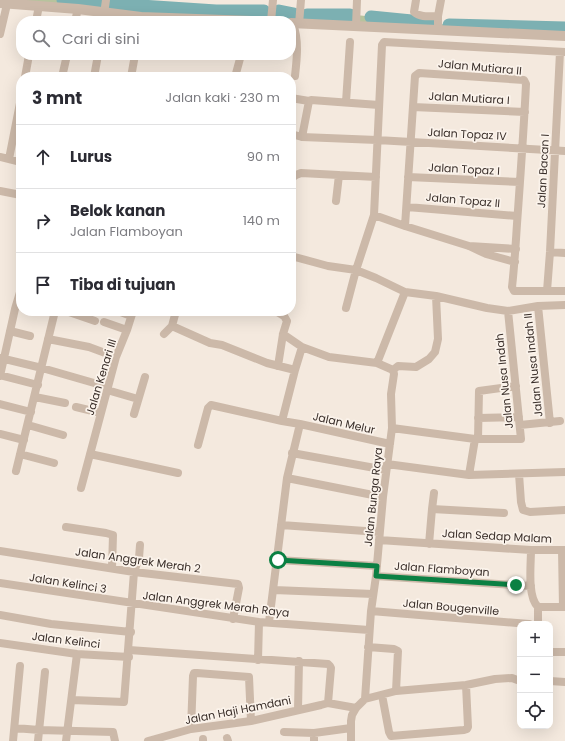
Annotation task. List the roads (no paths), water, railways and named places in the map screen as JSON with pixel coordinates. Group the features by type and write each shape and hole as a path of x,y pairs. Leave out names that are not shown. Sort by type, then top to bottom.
{"street":[{"path":"104,14 106,0"},
{"path":"302,0 297,20 356,23 438,23 565,36"},
{"path":"416,0 414,12 438,23"},
{"path":"438,23 441,0"},
{"path":"0,34 5,2 78,9 119,16"},
{"path":"271,16 273,3"},
{"path":"356,23 357,3"},
{"path":"37,16 39,6"},
{"path":"76,16 78,9"},
{"path":"296,38 298,54 296,72"},
{"path":"346,102 350,42"},
{"path":"346,308 356,270 374,215 382,45 384,42 563,52"},
{"name":"Jalan Bacan I","path":"547,292 563,52"},
{"path":"26,72 28,60"},
{"path":"63,72 66,60"},
{"path":"95,72 97,60"},
{"path":"132,72 134,60"},
{"path":"236,72 240,60"},
{"name":"Jalan Mutiara II","path":"410,142 415,76 419,73 524,80 526,84 525,112 513,290 547,292"},
{"path":"296,99 309,102 313,99 379,105"},
{"path":"302,137 309,102"},
{"name":"Jalan Mutiara I","path":"413,107 525,112"},
{"path":"9,159 16,123"},
{"name":"Jalan Topaz IV","path":"296,135 302,137 523,149"},
{"path":"405,226 410,142"},
{"path":"523,149 565,151"},
{"path":"0,156 16,161"},
{"path":"296,175 301,173 376,177"},
{"path":"336,201 339,175"},
{"name":"Jalan Topaz I","path":"408,177 520,182"},
{"path":"0,191 16,194"},
{"name":"Jalan Topaz II","path":"407,207 517,216"},
{"path":"374,215 469,246 475,250 515,262"},
{"path":"469,246 516,249"},
{"path":"550,252 565,253"},
{"path":"296,257 328,266 356,270 405,292 436,296 487,308 508,311 538,306 565,305"},
{"path":"547,292 565,291"},
{"path":"377,364 405,292"},
{"path":"283,334 302,347 329,357 377,364 393,370 398,366 416,367 421,365 435,352 438,339 436,296"},
{"name":"Jalan Nusa Indah II","path":"538,306 550,423"},
{"path":"16,309 2,358 0,375 38,385"},
{"name":"Jalan Nusa Indah","path":"392,428 476,439 521,439 508,311"},
{"path":"16,471 54,316"},
{"name":"Jalan Kenari III","path":"81,316 127,330 116,357 81,488"},
{"path":"127,330 131,316"},
{"path":"164,334 172,326 175,316"},
{"path":"278,366 287,319 284,316"},
{"path":"172,326 210,343 222,345 278,366 295,370"},
{"path":"10,331 30,336"},
{"path":"48,339 89,347 116,357"},
{"path":"282,421 302,347"},
{"path":"2,358 90,381 138,399"},
{"name":"Jalan Bunga Raya","path":"365,699 369,630 392,428 391,394 394,374 393,370"},
{"path":"134,414 145,377"},
{"path":"469,475 476,439 479,391 516,386"},
{"path":"35,397 65,403"},
{"path":"0,404 31,412"},
{"path":"198,445 208,408 211,405 300,424"},
{"path":"76,407 101,414"},
{"path":"478,418 550,423 560,421"},
{"name":"Jalan Melur","path":"269,622 278,560 286,478 300,424 390,444"},
{"path":"28,425 63,435"},
{"path":"0,434 24,440"},
{"path":"292,453 387,467 469,475 565,472"},
{"path":"20,454 54,463"},
{"path":"90,454 178,474"},
{"path":"519,474 520,502 523,510 530,512 565,510"},
{"path":"286,478 383,497"},
{"name":"Jalan Sedap Malam","path":"429,544 434,493"},
{"path":"432,509 504,513"},
{"name":"Jalan Sedap Malam","path":"281,525 379,536 429,544 531,550 564,550"},
{"path":"66,526 106,532 113,535 112,568"},
{"path":"72,700 124,702 133,604 134,572 140,545"},
{"path":"531,550 531,586 534,602 538,607 538,621"},
{"path":"538,607 564,607 564,550"},
{"name":"Jalan Anggrek Merah 2","path":"0,551 134,572 238,584 239,588 233,619"},
{"path":"278,560 377,566"},
{"name":"Jalan Flamboyan","path":"376,576 531,586"},
{"name":"Jalan Kelinci 3","path":"0,583 133,604"},
{"path":"274,590 373,594"},
{"name":"Jalan Anggrek Merah Raya","path":"133,604 259,622 369,630"},
{"name":"Jalan Bougenville","path":"371,611 517,623"},
{"path":"0,615 51,624 130,632"},
{"path":"258,660 259,622"},
{"name":"Jalan Kelinci","path":"0,643 77,654 129,654 258,660 299,662 330,666 328,704"},
{"path":"368,647 394,649 398,651 396,692"},
{"path":"553,652 565,652"},
{"path":"66,741 77,654"},
{"path":"298,710 299,662"},
{"path":"13,741 20,666"},
{"path":"38,741 45,672"},
{"path":"191,729 194,673 249,677 251,721"},
{"path":"351,741 351,721 356,708 365,699 396,692 466,685 495,678 512,678 517,680"},
{"path":"553,681 565,682"},
{"path":"382,695 391,736 464,730 468,727 466,685"},
{"name":"Jalan Haji Hamdani","path":"148,741 191,729 251,721 328,704 356,708"},
{"path":"15,728 67,732 113,732 115,741"},
{"path":"284,732 314,737 351,728"},
{"path":"93,741 94,732"}],"waterway":[{"path":"63,0 100,4"},
{"path":"111,4 216,11 264,11"},
{"path":"279,11 294,14"},
{"path":"307,15 350,15"},
{"path":"371,17 432,23"},
{"path":"449,25 565,28"}]}
